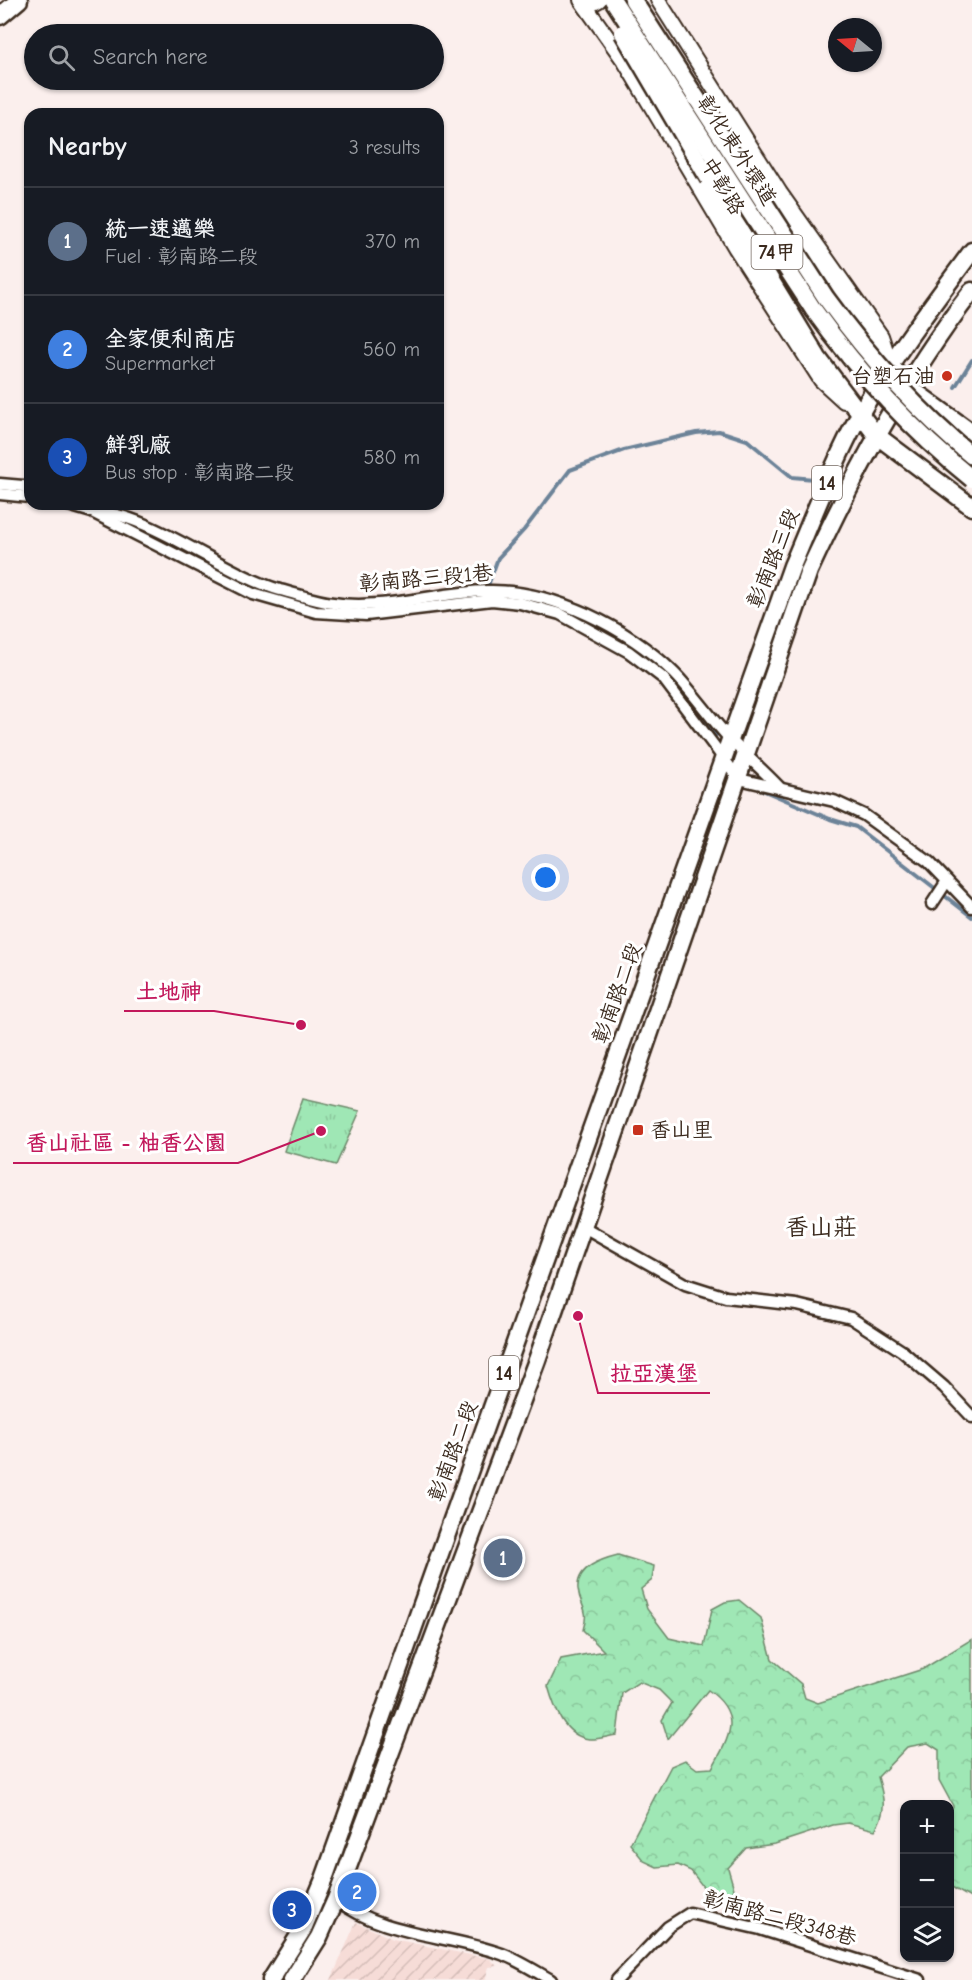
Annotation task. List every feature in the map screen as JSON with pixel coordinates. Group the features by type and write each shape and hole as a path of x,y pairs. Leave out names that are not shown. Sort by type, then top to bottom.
{"main road":[{"path":"0,16 19,0"},
{"path":"607,0 625,38 800,330 860,414 876,435 972,507"},
{"name":"彰化東外環道","path":"613,0 813,309 841,348 906,421 972,478"},
{"name":"彰化東外環道","path":"633,0 826,298 854,337 918,408 972,456"},
{"path":"641,0 660,23 836,292 890,365 906,385 972,433"},
{"name":"彰南路三段","path":"730,739 792,566 836,463 860,414 890,365 972,251"},
{"name":"彰南路三段","path":"747,755 809,571 849,486 906,385 934,341 972,291"},
{"name":"14","path":"723,759 730,739"},
{"name":"14","path":"740,779 747,755"},
{"name":"彰南路二段","path":"277,1978 303,1929 324,1879 723,759"},
{"name":"彰南路二段","path":"292,1980 319,1937 336,1899 411,1702 454,1578 537,1360 740,779"},
{"path":"561,1215 582,1226"},
{"path":"390,1695 411,1702"},
{"path":"324,1879 336,1899"}],"street":[{"path":"584,3 599,0"},
{"name":"中彰路","path":"658,0 673,28 780,194 881,336 890,365"},
{"name":"中彰路","path":"584,3 626,62 735,246 820,380 860,414"},
{"path":"626,62 673,28"},
{"path":"0,484 24,486"},
{"path":"0,495 24,497"},
{"name":"彰南路三段1巷","path":"85,510 253,594 316,612 343,615 492,600 520,603 560,614 629,652 663,678 740,779"},
{"name":"彰南路三段1巷","path":"92,512 109,511 133,520 267,585 334,604 417,600 485,591 519,591 565,604 620,632 650,651 675,674 730,739 779,787"},
{"path":"740,779 834,801 864,815 929,862 972,906"},
{"path":"932,904 947,881"},
{"path":"582,1226 685,1284 726,1297 797,1305 851,1318 902,1351 944,1387 972,1417"},
{"path":"336,1899 352,1912 399,1929 427,1933 502,1954 551,1980"},
{"name":"彰南路二段348巷","path":"617,1980 668,1927 690,1913 760,1929 920,1980"}],"shaded area":[{"path":"356,1922 393,1939 490,1959 497,1966 489,1967 485,1980 331,1980"}],"green space":[{"path":"303,1098 360,1111 336,1165 284,1151"},
{"path":"618,1555 654,1566 652,1580 641,1589 647,1609 669,1638 704,1646 712,1609 725,1602 739,1600 761,1618 772,1659 801,1684 805,1698 818,1703 923,1669 972,1639 972,1899 954,1888 954,1800 950,1800 939,1780 939,1750 928,1743 907,1747 878,1777 882,1791 883,1811 875,1830 848,1823 833,1825 775,1844 746,1848 728,1868 734,1889 731,1896 724,1898 704,1888 691,1871 678,1865 657,1867 644,1861 630,1844 671,1766 685,1760 697,1769 712,1768 728,1736 729,1717 719,1699 708,1690 668,1739 662,1720 672,1703 659,1690 639,1682 622,1693 617,1735 592,1739 580,1737 561,1719 548,1686 561,1659 604,1651 583,1630 585,1617 578,1581 591,1565"}],"waterway":[{"path":"955,387 972,360"},
{"path":"487,588 498,558 524,530 570,470 624,450 696,433 719,431 747,440 792,477 814,479"},
{"path":"182,552 264,593"},
{"path":"288,599 313,604"},
{"path":"563,610 609,635"},
{"path":"641,655 659,666 667,676"},
{"path":"674,684 716,735"},
{"path":"762,790 830,819 856,827 972,917"}],"place":[{"name":"台塑石油","path":"947,376"},
{"name":"土地神","path":"301,1025"},
{"name":"香山里","path":"638,1130"},
{"name":"香山社區 - 柚香公園","path":"321,1131"},
{"name":"拉亞漢堡","path":"578,1316"},
{"name":"統一速邁樂","path":"503,1558"},
{"name":"全家便利商店","path":"357,1892"},
{"name":"鮮乳廠","path":"292,1910"}],"district":[{"name":"香山莊","path":"821,1227"}]}
